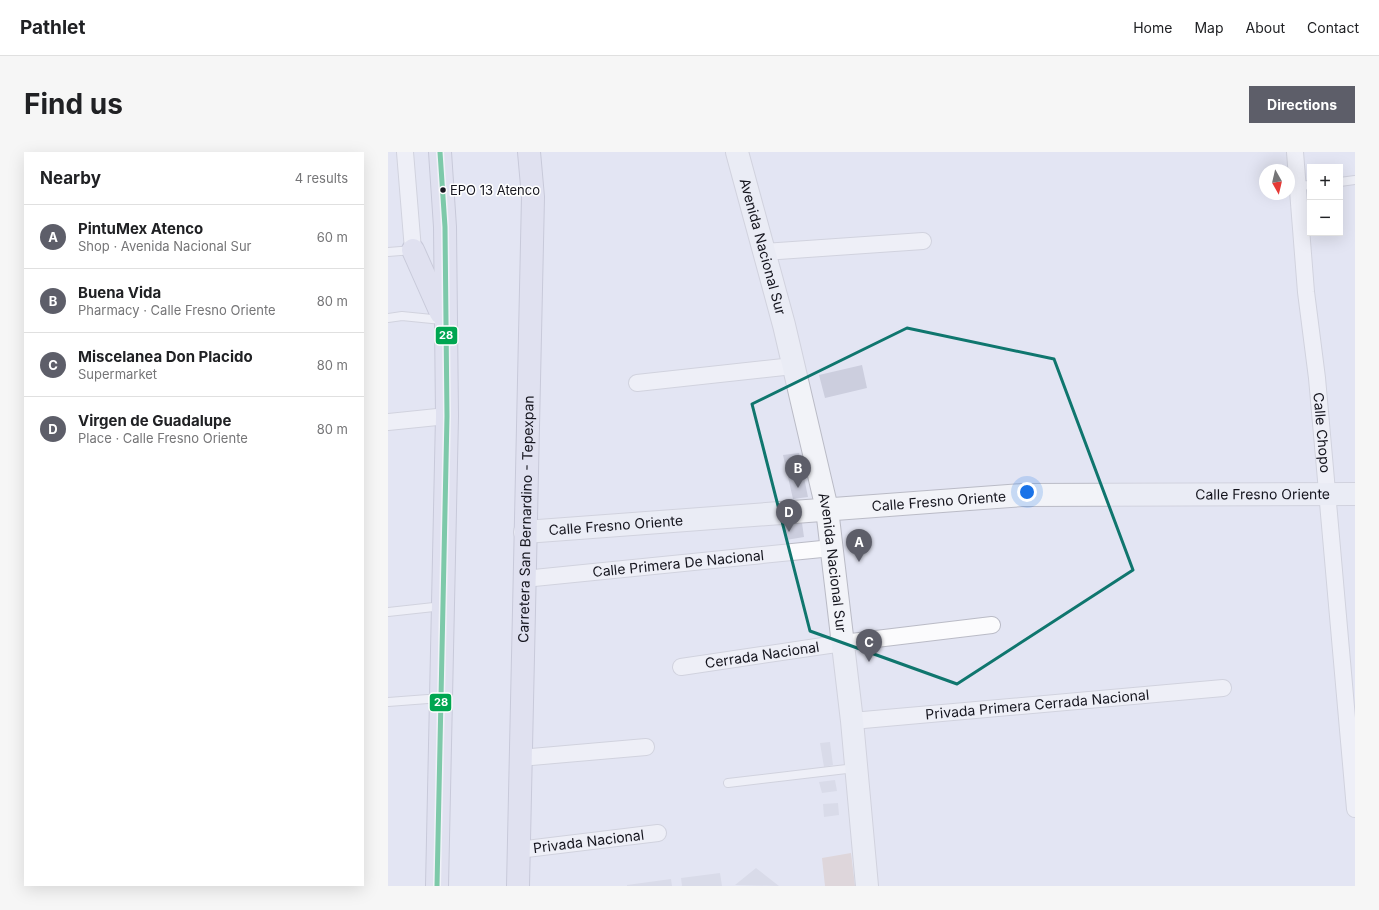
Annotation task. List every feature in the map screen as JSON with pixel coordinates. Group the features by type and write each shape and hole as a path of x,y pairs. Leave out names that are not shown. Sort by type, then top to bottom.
{"highway":[{"path":"438,886 447,416 445,227 440,152"},
{"name":"Carretera San Bernardino - Tepexpan","path":"518,886 533,196 529,152"},
{"path":"413,250 445,321"}],"street":[{"path":"405,152 413,250"},
{"name":"Avenida Nacional Sur","path":"737,152 793,366 827,510 852,721 867,886"},
{"name":"Calle Chopo","path":"1295,152 1304,186 1306,292 1317,378 1355,809"},
{"path":"764,252 923,241"},
{"path":"637,383 793,366"},
{"path":"388,422 447,416"},
{"name":"Calle Fresno Oriente","path":"525,532 1023,495 1355,494"},
{"name":"Calle Primera De Nacional","path":"524,579 832,548"},
{"name":"Cerrada Nacional","path":"681,667 843,643 992,625"},
{"name":"Privada Primera Cerrada Nacional","path":"852,721 1223,688"},
{"path":"520,758 646,747"},
{"name":"Privada Nacional","path":"518,850 658,833"}],"lane":[{"path":"1343,182 1355,180"},
{"path":"388,252 413,250"},
{"path":"388,318 402,316 445,321"},
{"path":"388,612 444,606"},
{"path":"388,702 442,698"},
{"path":"728,783 856,768"}],"highlighted area":[{"path":"907,328 1054,359 1133,570 957,684 810,631 752,404"}],"shaded area":[{"path":"851,853 855,886 825,886 822,858"}],"building":[{"path":"862,365 867,388 825,398 819,375"},
{"path":"799,453 808,497 793,499 783,455"},
{"path":"802,523 804,537 786,540 784,525"},
{"path":"830,742 833,765 824,767 820,743"},
{"path":"835,780 837,791 822,793 819,782"},
{"path":"838,803 839,815 824,817 823,804"},
{"path":"756,868 779,886 735,885"},
{"path":"720,873 722,886 682,886 681,878"},
{"path":"671,879 672,886 627,886 627,885"}],"transit line":[{"name":"28","path":"437,886 447,416 445,227 440,152"}],"place":[{"name":"EPO 13 Atenco","path":"443,190"},
{"name":"Buena Vida","path":"798,488"},
{"name":"Virgen de Guadalupe","path":"789,532"},
{"name":"PintuMex Atenco","path":"859,562"},
{"name":"Miscelanea Don Placido","path":"869,662"}]}
